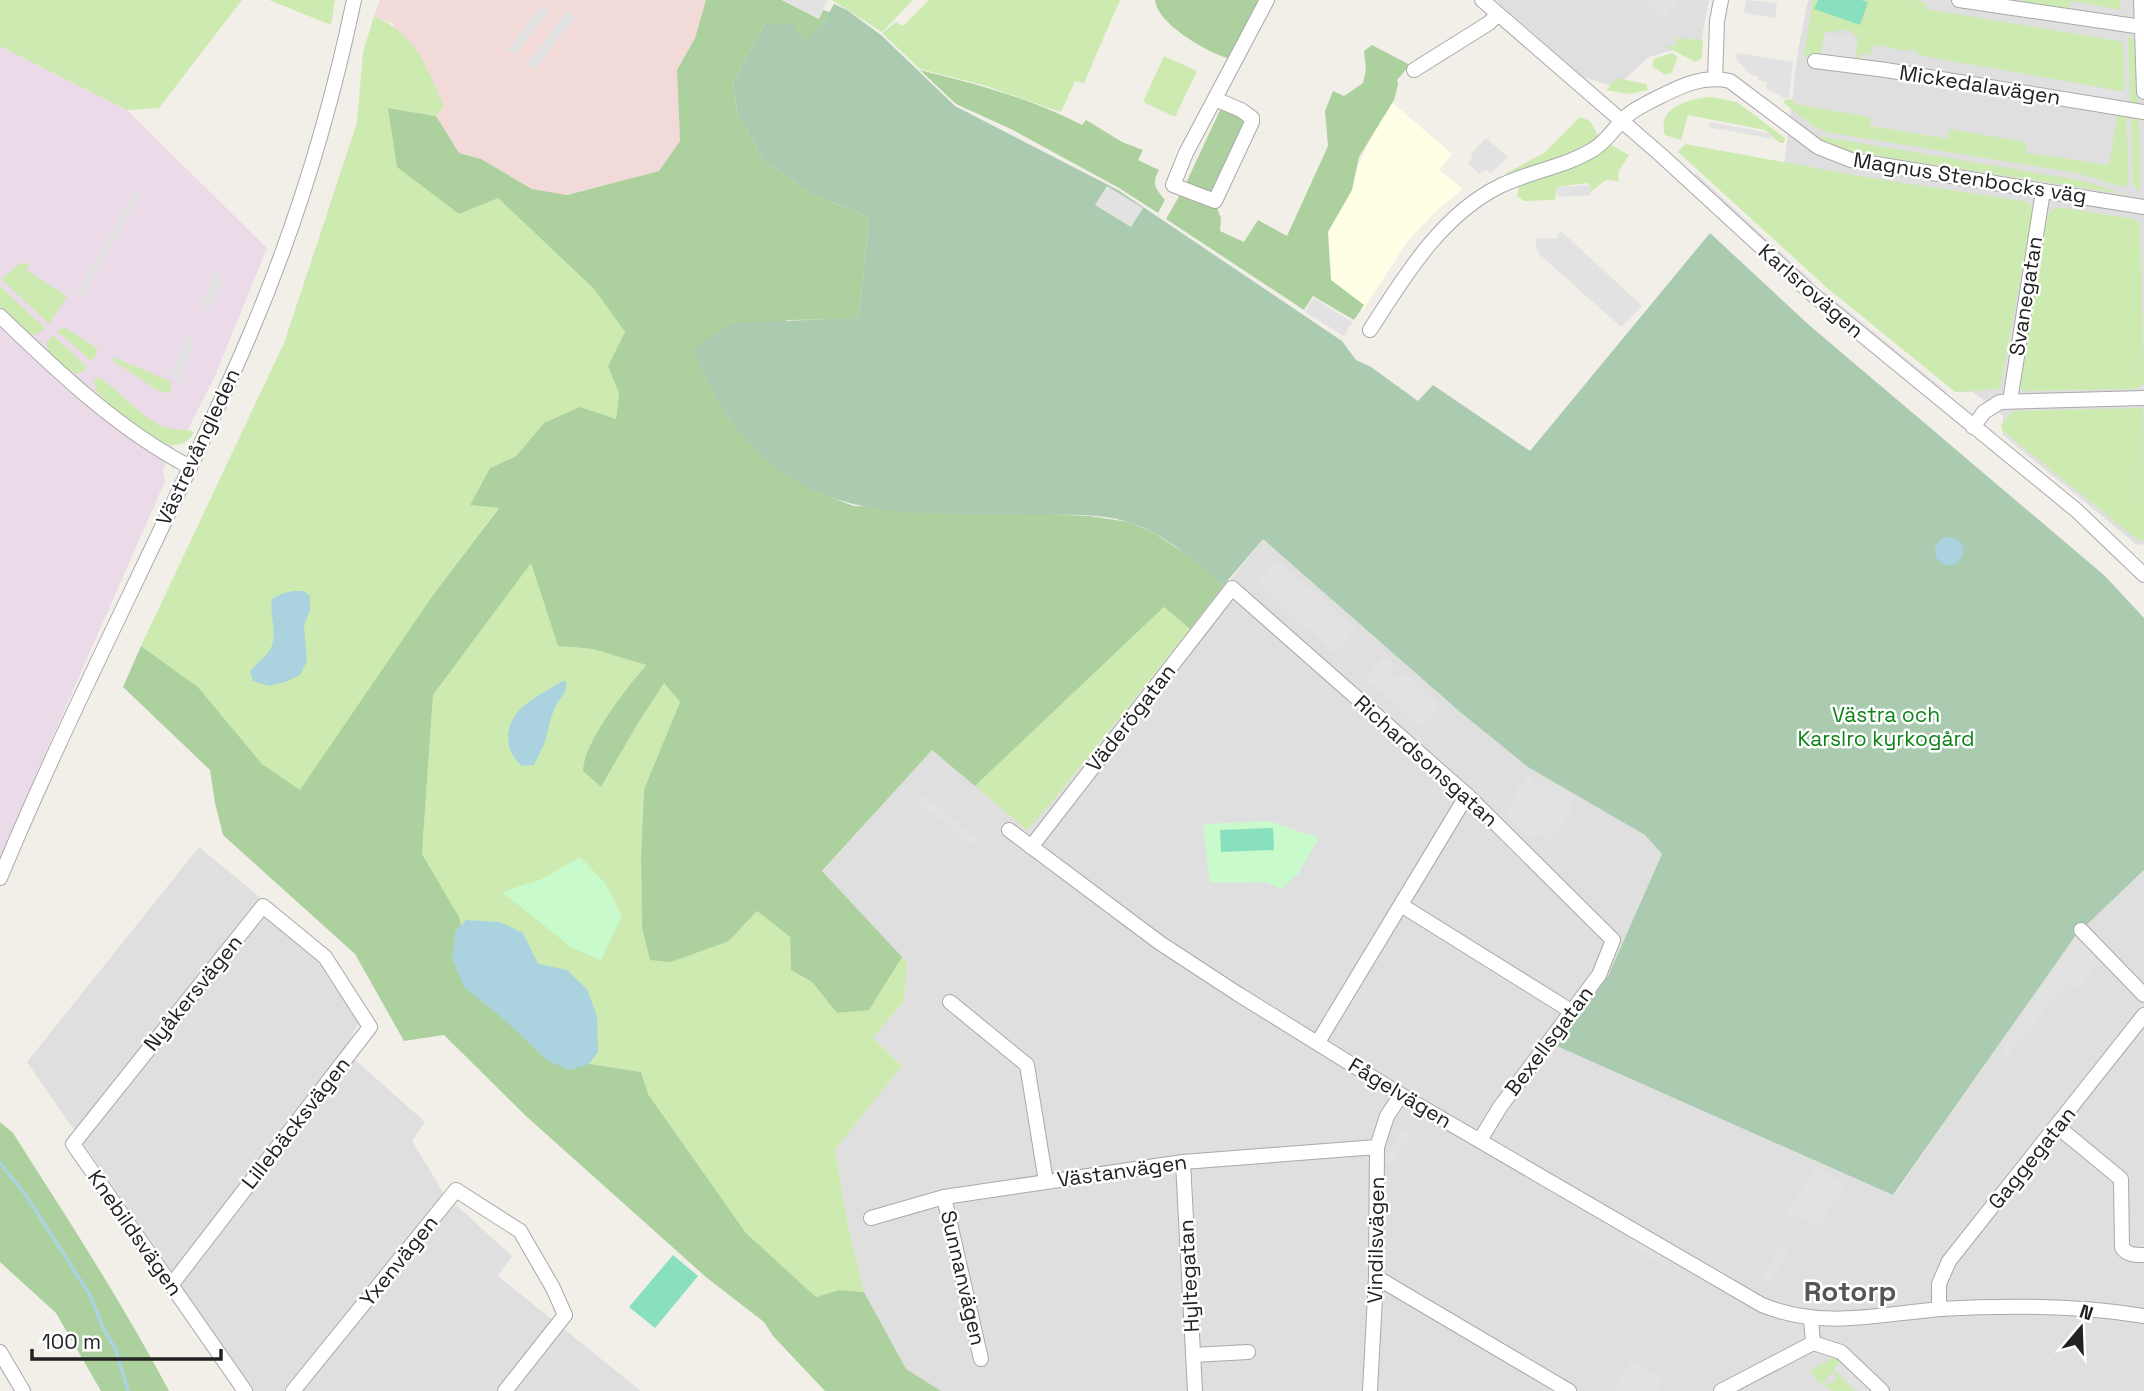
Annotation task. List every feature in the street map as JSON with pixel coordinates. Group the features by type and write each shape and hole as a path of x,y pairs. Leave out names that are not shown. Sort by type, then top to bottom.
{"street":[{"name":"Västrevångleden","path":"0,878 38,788 248,338 279,260 330,98 354,0"},
{"path":"1215,99 1252,118 1216,201 1173,185 1186,153 1266,0"},
{"name":"Karlsrovägen","path":"1482,0 1621,121 1802,286 2076,510 2143,572"},
{"path":"1370,330 1421,255 1449,223 1478,199 1500,186 1551,169 1596,148 1636,109 1682,85 1696,80 1714,79 1717,21 1721,0"},
{"path":"1959,0 2010,4 2142,27"},
{"path":"2141,0 2144,92"},
{"path":"1414,70 1489,23 1498,14"},
{"name":"Mickedalavägen","path":"1815,61 2144,112"},
{"name":"Magnus Stenbocks väg","path":"1714,79 1738,85 1803,137 1833,155 1898,169 2144,207"},
{"name":"Svanegatan","path":"2010,401 2043,191"},
{"path":"0,316 79,389 151,446 190,467"},
{"path":"1973,426 1989,408 2000,402 2144,398"},
{"name":"Richardsonsgatan","path":"1232,589 1467,795 1613,940"},
{"name":"Väderögatan","path":"1031,847 1232,589"},
{"path":"1318,1042 1467,795"},
{"name":"Fågelvägen","path":"1009,830 1160,943 1401,1095 1774,1310 1811,1319 1848,1320 1939,1310 2008,1307 2074,1308 2144,1316"},
{"name":"Nyåkersvägen","path":"72,1144 263,905 326,957"},
{"path":"1401,905 1571,1011"},
{"path":"2081,930 2144,995"},
{"name":"Bexellsgatan","path":"1480,1140 1500,1107 1598,975 1613,940"},
{"name":"Lillebäcksvägen","path":"172,1284 370,1027 326,957"},
{"path":"950,1002 1027,1065 1045,1182"},
{"name":"Gaggegatan","path":"1939,1310 1939,1284 1949,1261 2058,1127 2144,1015"},
{"name":"Vindilsvägen","path":"1370,1391 1376,1277 1377,1147 1387,1116 1401,1095"},
{"path":"2058,1127 2121,1179 2122,1247 2129,1254 2144,1255"},
{"name":"Knebildsvägen","path":"72,1144 245,1391"},
{"name":"Västanvägen","path":"871,1218 944,1197 1183,1162 1377,1147"},
{"name":"Hyltegatan","path":"1183,1162 1195,1391"},
{"name":"Yxenvägen","path":"293,1391 456,1189 520,1231 553,1288 565,1315 505,1391"},
{"name":"Sunnanvägen","path":"944,1197 981,1359"},
{"path":"1376,1277 1569,1391"},
{"path":"1811,1319 1812,1343"},
{"path":"1721,1391 1812,1343 1840,1352 1882,1391"},
{"path":"0,1352 23,1391"},
{"path":"1193,1355 1248,1352"}],"shaded area":[{"path":"380,0 706,0 695,38 677,70 680,141 659,171 566,195 532,189 481,159 459,153 436,116 444,107 392,23 374,16"},
{"path":"783,0 828,0 819,18"},
{"path":"1495,0 1709,0 1701,42 1649,57 1616,87 1583,77"},
{"path":"1651,0 1680,0 1664,19 1647,5"},
{"path":"1746,0 1777,3 1775,18 1744,13"},
{"path":"1808,0 2144,0 2144,545 2136,544 2003,435 2003,416 1973,392 1956,392 1695,166 1784,166 1798,51"},
{"path":"541,6 549,12 515,55 507,50"},
{"path":"568,10 576,17 535,70 527,64"},
{"path":"1825,34 1857,40 1853,61 1821,55"},
{"path":"0,46 127,110 267,248 214,378 184,437 174,444 163,471 165,481 0,857"},
{"path":"1737,53 1793,62 1789,98 1766,88 1767,82 1751,75 1736,59"},
{"path":"2063,82 2122,92 2121,101 2060,91"},
{"path":"1388,99 1452,154 1439,170 1463,189 1436,211 1407,242 1363,310 1328,286 1327,209 1361,160"},
{"path":"1709,122 1770,133 1773,139 1708,127"},
{"path":"1486,138 1508,157 1491,173 1486,170 1479,174 1468,163 1473,156 1471,154"},
{"path":"1692,174 1697,174 1812,281 1812,287"},
{"path":"1590,185 1591,195 1558,197 1557,187"},
{"path":"1107,186 1143,208 1131,227 1095,205"},
{"path":"134,192 140,196 82,298 76,294"},
{"path":"1561,231 1642,306 1621,327 1538,253 1535,238 1556,239"},
{"path":"215,270 223,280 208,313 202,302"},
{"path":"1825,292 1946,391 1947,397 1819,293"},
{"path":"1314,298 1352,322 1344,336 1305,312"},
{"path":"189,333 194,343 180,380 176,383 172,373"},
{"path":"1263,539 1459,711 1528,766 1645,835 1662,854 1608,976 1557,1045 1894,1195 2076,935 2144,870 2144,1391 941,1391 906,1370 864,1292 849,1230 835,1150 902,1066 873,1038 904,1001 822,872 932,749 1026,829 1051,803"},
{"path":"1277,560 1356,629 1335,653 1256,583"},
{"path":"1384,655 1396,665 1390,673 1397,679 1403,672 1441,705 1421,728 1364,678"},
{"path":"1529,775 1538,784 1548,780 1577,797 1570,802 1574,809 1548,841 1538,832 1530,840 1504,814 1514,804 1515,791"},
{"path":"925,797 978,839 971,844 915,800"},
{"path":"199,847 262,899 331,976 359,1023 344,1050 425,1122 412,1141 444,1194 512,1256 498,1276 641,1391 251,1391 27,1062"},
{"path":"2076,936 2084,941 2098,963 2079,989 2068,981 2007,1057 2000,1050"},
{"path":"1403,1128 1411,1133 1391,1165 1384,1160"},
{"path":"1818,1166 1846,1185 1817,1229 1797,1216 1793,1221 1785,1215"},
{"path":"1635,1237 1670,1260 1666,1267 1630,1244"},
{"path":"1781,1246 1789,1251 1769,1283 1761,1278"},
{"path":"1630,1360 1664,1380 1657,1391 1622,1391 1615,1387"},
{"path":"1840,1363 1872,1391 1858,1391 1834,1370"}],"green space":[{"path":"0,0 242,0 159,108 127,110 0,46"},
{"path":"269,0 335,0 331,25"},
{"path":"706,0 782,0 819,19 823,10 830,12 804,43 765,24 733,82 737,112 764,161 809,192 869,218 859,319 788,320 692,350 720,405 744,436 771,462 801,483 854,506 1089,516 1129,522 1154,533 1189,556 1223,586 1190,629 1164,607 975,786 932,750 822,871 902,957 869,1010 837,1013 812,982 791,970 790,937 757,911 729,941 671,962 650,960 642,928 644,789 680,702 664,683 601,787 583,771 585,759 598,731 617,701 646,665 593,649 558,646 531,563 433,695 422,854 459,917 473,977 571,1061 641,1072 648,1094 746,1233 816,1297 839,1290 864,1292 906,1369 941,1391 825,1391 773,1336 764,1322 707,1278 527,1117 444,1035 404,1041 355,954 223,835 210,770 123,687 141,646 198,687 262,764 300,790 433,595 499,508 470,505 490,468 516,456 544,423 580,407 616,419 619,394 608,366 625,332 594,289 498,198 459,214 397,167 388,108 436,116 459,153 481,159 532,189 567,195 659,171 680,141 677,70 695,38"},
{"path":"832,0 913,0 882,32"},
{"path":"929,0 1120,0 1084,83 1075,81 1061,112 983,85 920,69 882,33 896,22 903,26"},
{"path":"1155,0 1258,0 1230,59 1209,51 1174,28 1164,18"},
{"path":"1813,0 1915,0 1927,3 1926,9 2119,41 2123,43 2125,88 2121,91 1918,55 1918,51 1894,49 1880,44 1877,47 1872,45 1870,55 1860,53 1858,61 1855,61 1858,37 1847,30 1825,32 1819,58 1804,56"},
{"path":"1818,0 1868,2 1860,25 1814,9"},
{"path":"2022,0 2120,0 2121,10 2071,1 2068,12 2029,4"},
{"name":"Västra och Karslro kyrkogård","path":"834,4 847,10 881,35 955,106 1118,190 1342,341 1356,360 1371,367 1418,401 1433,385 1530,451 1710,233 1809,325 2105,576 2144,618 2144,870 2076,935 1893,1195 1557,1046 1608,976 1662,854 1645,835 1528,767 1459,711 1263,539 1223,586 1169,542 1144,528 1119,519 1079,515 901,512 863,506 827,496 793,479 761,454 730,420 691,350 731,323 859,318 869,218 809,192 764,161 737,112 733,82 765,24 793,24 804,42 825,20"},
{"path":"374,16 388,23 410,42 425,65 444,107 436,116 389,108 498,198 594,289 625,332 608,366 619,394 616,419 544,423 516,456 490,468 470,505 499,507 433,595 300,791 262,764 198,687 141,646 284,343 357,123 363,52"},
{"path":"2128,35 2136,42 2138,106 2130,104"},
{"path":"1676,38 1703,40 1702,58 1695,62 1665,46 1676,46"},
{"path":"1372,45 1410,65 1397,80 1394,100 1359,157 1352,190 1328,232 1331,280 1364,305 1354,320 1313,296 1304,310 1166,219 1181,193 1217,208 1221,218 1220,231 1244,242 1258,220 1287,236 1328,146 1325,111 1333,91 1344,96 1363,83 1366,70 1364,51"},
{"path":"1672,53 1678,57 1672,72 1665,75 1652,66 1654,59"},
{"path":"1164,56 1197,71 1175,117 1143,102"},
{"path":"920,70 1023,99 1082,125 1086,120 1122,142 1143,150 1138,160 1159,170 1155,179 1156,186 1165,200 1158,213 1119,188 1013,130 956,104"},
{"path":"1617,78 1646,84 1648,90 1629,94 1606,90"},
{"path":"1710,97 1737,102 1785,138 1784,143 1780,143 1765,130 1688,115 1681,140 1665,135 1663,125 1670,111 1684,103"},
{"path":"1785,99 1794,100 1794,104 1870,117 1870,126 1948,139 1950,129 2026,142 2026,153 2109,165 2117,116 2126,117 2129,183 2123,187 2077,173 1826,132 1813,126 1784,103"},
{"path":"1221,108 1248,119 1214,195 1190,186 1187,181"},
{"path":"2131,116 2136,117 2139,124 2140,191 2133,185"},
{"path":"1580,117 1590,121 1599,137 1567,157 1508,176 1505,174 1544,153"},
{"path":"1818,136 2084,181 2123,194 1847,151"},
{"path":"1609,144 1629,155 1619,170 1618,182 1606,181 1591,192 1587,183 1557,187 1555,200 1524,201 1517,196 1519,186 1575,166"},
{"path":"1685,144 1859,176 2028,202 2033,209 2000,389 1955,392 1826,287 1678,152"},
{"path":"2056,207 2135,219 2140,224 2144,383 2137,389 2023,391 2017,385 2048,215"},
{"path":"20,264 29,264 26,270 67,296 49,324 1,279"},
{"path":"0,286 45,328 36,335 30,334 0,306"},
{"path":"64,327 97,348 97,354 91,361 57,331"},
{"path":"53,335 84,364 86,370 76,374 54,357 46,344"},
{"path":"113,357 170,381 171,391 159,391 113,361"},
{"path":"98,377 156,423 194,432 184,442 172,445 144,433 96,391 94,381"},
{"path":"2143,408 2144,541 2138,540 2002,430 2001,425 2013,411"},
{"path":"531,562 558,646 593,649 646,665 617,701 598,731 590,745 583,771 601,787 664,682 680,702 644,789 642,928 650,960 729,941 757,911 790,937 791,970 812,982 837,1013 869,1009 902,957 907,962 904,1001 873,1038 902,1066 835,1150 849,1230 864,1292 839,1290 816,1297 746,1233 648,1094 641,1072 571,1061 473,977 422,854 433,695"},
{"path":"1164,607 1190,629 1027,830 975,786"},
{"path":"1269,821 1319,838 1298,874 1281,889 1266,882 1210,883 1203,824"},
{"path":"1273,828 1274,850 1221,852 1220,830"},
{"path":"580,857 605,883 622,916 601,960 572,948 502,892 540,880"},
{"path":"0,1122 13,1133 74,1229 169,1391 101,1391 56,1313 0,1262"},
{"path":"673,1255 698,1276 655,1328 629,1307"},
{"path":"1837,1355 1841,1359 1834,1370 1855,1391 1833,1391 1824,1386 1829,1382 1831,1384 1837,1377 1831,1372 1822,1385 1810,1372"}],"water":[{"path":"1949,537 1959,541 1963,551 1959,561 1949,565 1939,561 1935,551 1939,541"},
{"path":"293,591 304,591 310,596 310,610 304,625 307,661 300,675 285,682 269,686 253,681 250,672 272,645 272,599"},
{"path":"562,681 566,682 565,691 553,712 543,747 534,765 522,766 512,755 508,741 513,720 526,704"},
{"path":"466,920 500,922 523,933 538,964 567,970 587,989 597,1016 598,1052 589,1064 570,1070 548,1061 506,1021 465,988 452,959 455,932"}],"waterway":[{"path":"0,1163 25,1194 90,1295 103,1328 116,1350 128,1391"}],"district":[{"name":"Rotorp","path":"1850,1291"}]}
